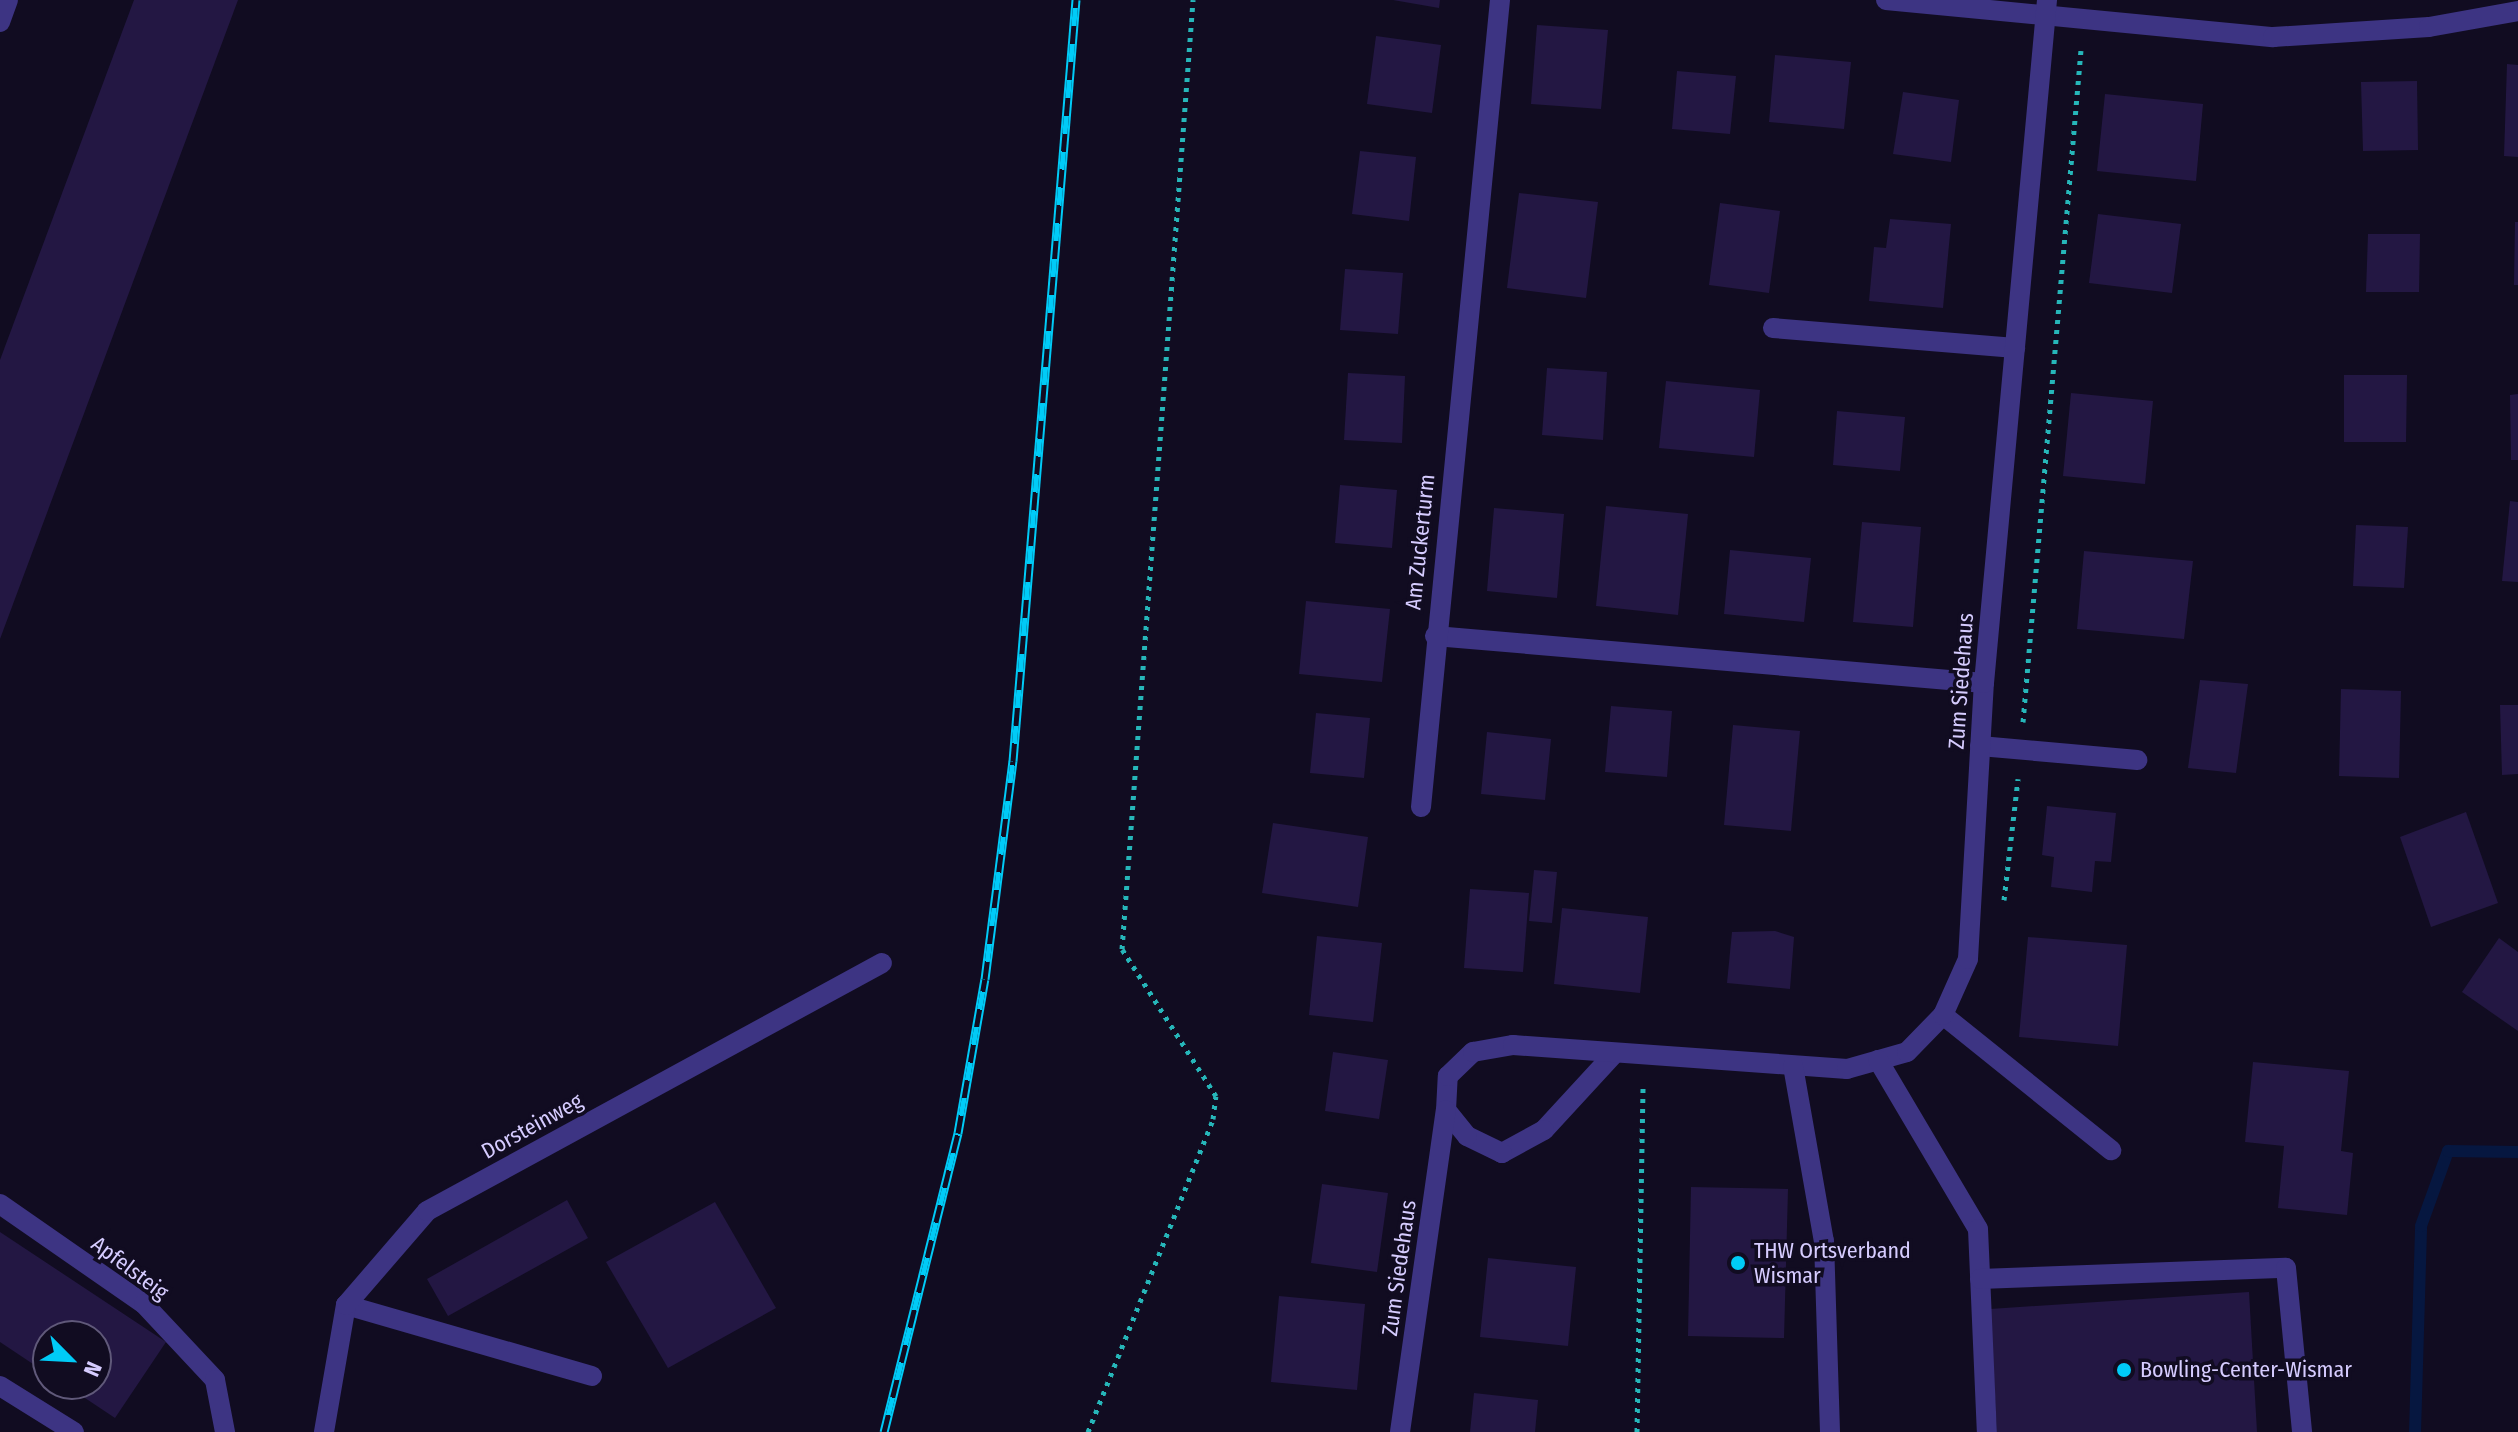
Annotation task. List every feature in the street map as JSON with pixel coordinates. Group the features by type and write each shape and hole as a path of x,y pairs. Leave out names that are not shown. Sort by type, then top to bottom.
{"street":[{"path":"0,22 8,0"},
{"name":"Am Zuckerturm","path":"1500,0 1435,636 1984,683"},
{"path":"1886,0 2046,6 2084,16 2273,37 2429,27 2518,11"},
{"name":"Zum Siedehaus","path":"1400,1432 1446,1110 1448,1076 1473,1052 1513,1045 1613,1055 1847,1069 1907,1052 1943,1015 1968,959 1984,683 2046,6"},
{"path":"1773,328 2015,348"},
{"path":"1421,807 1435,636"},
{"path":"1980,746 2137,760"},
{"name":"Dorsteinweg","path":"346,1305 427,1211 882,963"},
{"path":"1943,1015 2111,1150"},
{"path":"1446,1110 1467,1136 1502,1153 1544,1130 1613,1055"},
{"path":"1878,1060 1978,1229 1987,1432"},
{"path":"1793,1066 1824,1241 1830,1432"},
{"name":"Apfelsteig","path":"0,1204 144,1304 215,1380 225,1432"},
{"path":"1980,1279 2286,1268 2302,1432"},
{"path":"324,1432 346,1305 592,1376"},
{"path":"0,1386 74,1432"}],"path":[{"path":"1088,1432 1213,1119 1216,1096 1122,949 1193,0"},
{"path":"2000,906 2008,892 2084,16"},
{"path":"1637,1432 1643,1057"}],"building":[{"path":"134,0 238,0 0,639 0,360"},
{"path":"1393,0 1440,0 1439,8"},
{"path":"1537,25 1608,30 1601,109 1531,104"},
{"path":"1376,36 1441,45 1432,113 1367,104"},
{"path":"1775,55 1851,62 1844,129 1769,122"},
{"path":"2507,64 2518,65 2518,157 2504,156"},
{"path":"1677,71 1736,76 1730,134 1672,129"},
{"path":"2417,81 2418,150 2363,151 2361,82"},
{"path":"1903,92 1959,100 1951,162 1893,154"},
{"path":"2105,94 2203,104 2196,181 2097,171"},
{"path":"1360,151 1416,157 1409,221 1352,214"},
{"path":"1519,193 1598,202 1586,298 1507,288"},
{"path":"1720,203 1780,211 1769,293 1709,285"},
{"path":"2098,214 2181,224 2172,293 2089,283"},
{"path":"1890,219 1951,224 1943,308 1869,301 1874,247 1886,248"},
{"path":"2515,222 2518,222 2518,285 2514,285"},
{"path":"2368,234 2420,234 2419,292 2366,292"},
{"path":"1345,269 1403,273 1398,334 1340,330"},
{"path":"1547,368 1607,372 1603,440 1542,435"},
{"path":"1348,373 1405,376 1402,443 1344,440"},
{"path":"2344,375 2407,375 2406,442 2344,442"},
{"path":"1666,381 1760,390 1754,457 1659,448"},
{"path":"2071,393 2153,401 2145,484 2063,476"},
{"path":"2518,394 2518,460 2511,460 2510,395"},
{"path":"1837,411 1905,417 1900,471 1833,465"},
{"path":"1340,485 1397,490 1392,548 1335,543"},
{"path":"2510,501 2518,502 2518,582 2502,581"},
{"path":"1606,506 1688,514 1678,615 1596,606"},
{"path":"1494,508 1564,514 1557,598 1487,591"},
{"path":"1862,522 1921,527 1913,627 1853,622"},
{"path":"2356,525 2408,527 2404,588 2353,586"},
{"path":"1730,550 1811,558 1804,622 1724,614"},
{"path":"2084,551 2193,561 2184,639 2077,629"},
{"path":"1306,601 1390,609 1382,682 1299,674"},
{"path":"2200,680 2248,684 2236,773 2188,768"},
{"path":"2341,689 2401,691 2399,778 2339,776"},
{"path":"2500,705 2518,705 2518,774 2502,775"},
{"path":"1611,706 1672,711 1667,777 1605,772"},
{"path":"1316,713 1370,718 1364,778 1310,773"},
{"path":"1733,725 1800,731 1791,831 1724,825"},
{"path":"1487,732 1551,739 1545,800 1481,794"},
{"path":"2047,806 2116,813 2111,862 2095,861 2092,892 2051,887 2054,857 2042,855"},
{"path":"2466,812 2498,903 2431,927 2400,837"},
{"path":"1273,823 1368,837 1358,907 1262,893"},
{"path":"1534,870 1557,872 1552,923 1529,921"},
{"path":"1470,889 1529,893 1523,972 1464,968"},
{"path":"1562,908 1648,917 1640,993 1554,984"},
{"path":"1775,931 1794,937 1790,989 1727,983 1732,932"},
{"path":"1317,936 1382,943 1373,1022 1309,1015"},
{"path":"2028,937 2127,945 2118,1046 2019,1037"},
{"path":"2499,938 2518,952 2518,1031 2462,992"},
{"path":"1333,1052 1388,1060 1379,1119 1325,1111"},
{"path":"2253,1062 2349,1071 2341,1151 2353,1153 2347,1215 2278,1208 2284,1146 2245,1142"},
{"path":"1322,1184 1388,1193 1377,1272 1311,1263"},
{"name":"THW Ortsverband Wismar","path":"1691,1187 1788,1189 1784,1338 1688,1336"},
{"path":"567,1200 588,1238 448,1316 427,1279"},
{"path":"715,1202 776,1308 668,1368 606,1262"},
{"path":"0,1232 166,1342 115,1418 88,1400 112,1400 112,1320 32,1320 32,1363 0,1342"},
{"path":"1488,1258 1576,1267 1568,1346 1480,1337"},
{"name":"Bowling-Center-Wismar","path":"2249,1292 2257,1432 1997,1432 1990,1309"},
{"path":"1279,1296 1365,1304 1357,1390 1271,1382"},
{"path":"1474,1393 1538,1400 1535,1432 1470,1432"}],"waterway":[{"path":"2415,1432 2421,1226 2448,1151 2518,1152"}],"railway":[{"path":"884,1432 958,1133 985,979 1013,761 1076,0"}],"place":[{"name":"THW Ortsverband Wismar","path":"1738,1263"},
{"name":"Bowling-Center-Wismar","path":"2124,1370"}]}
